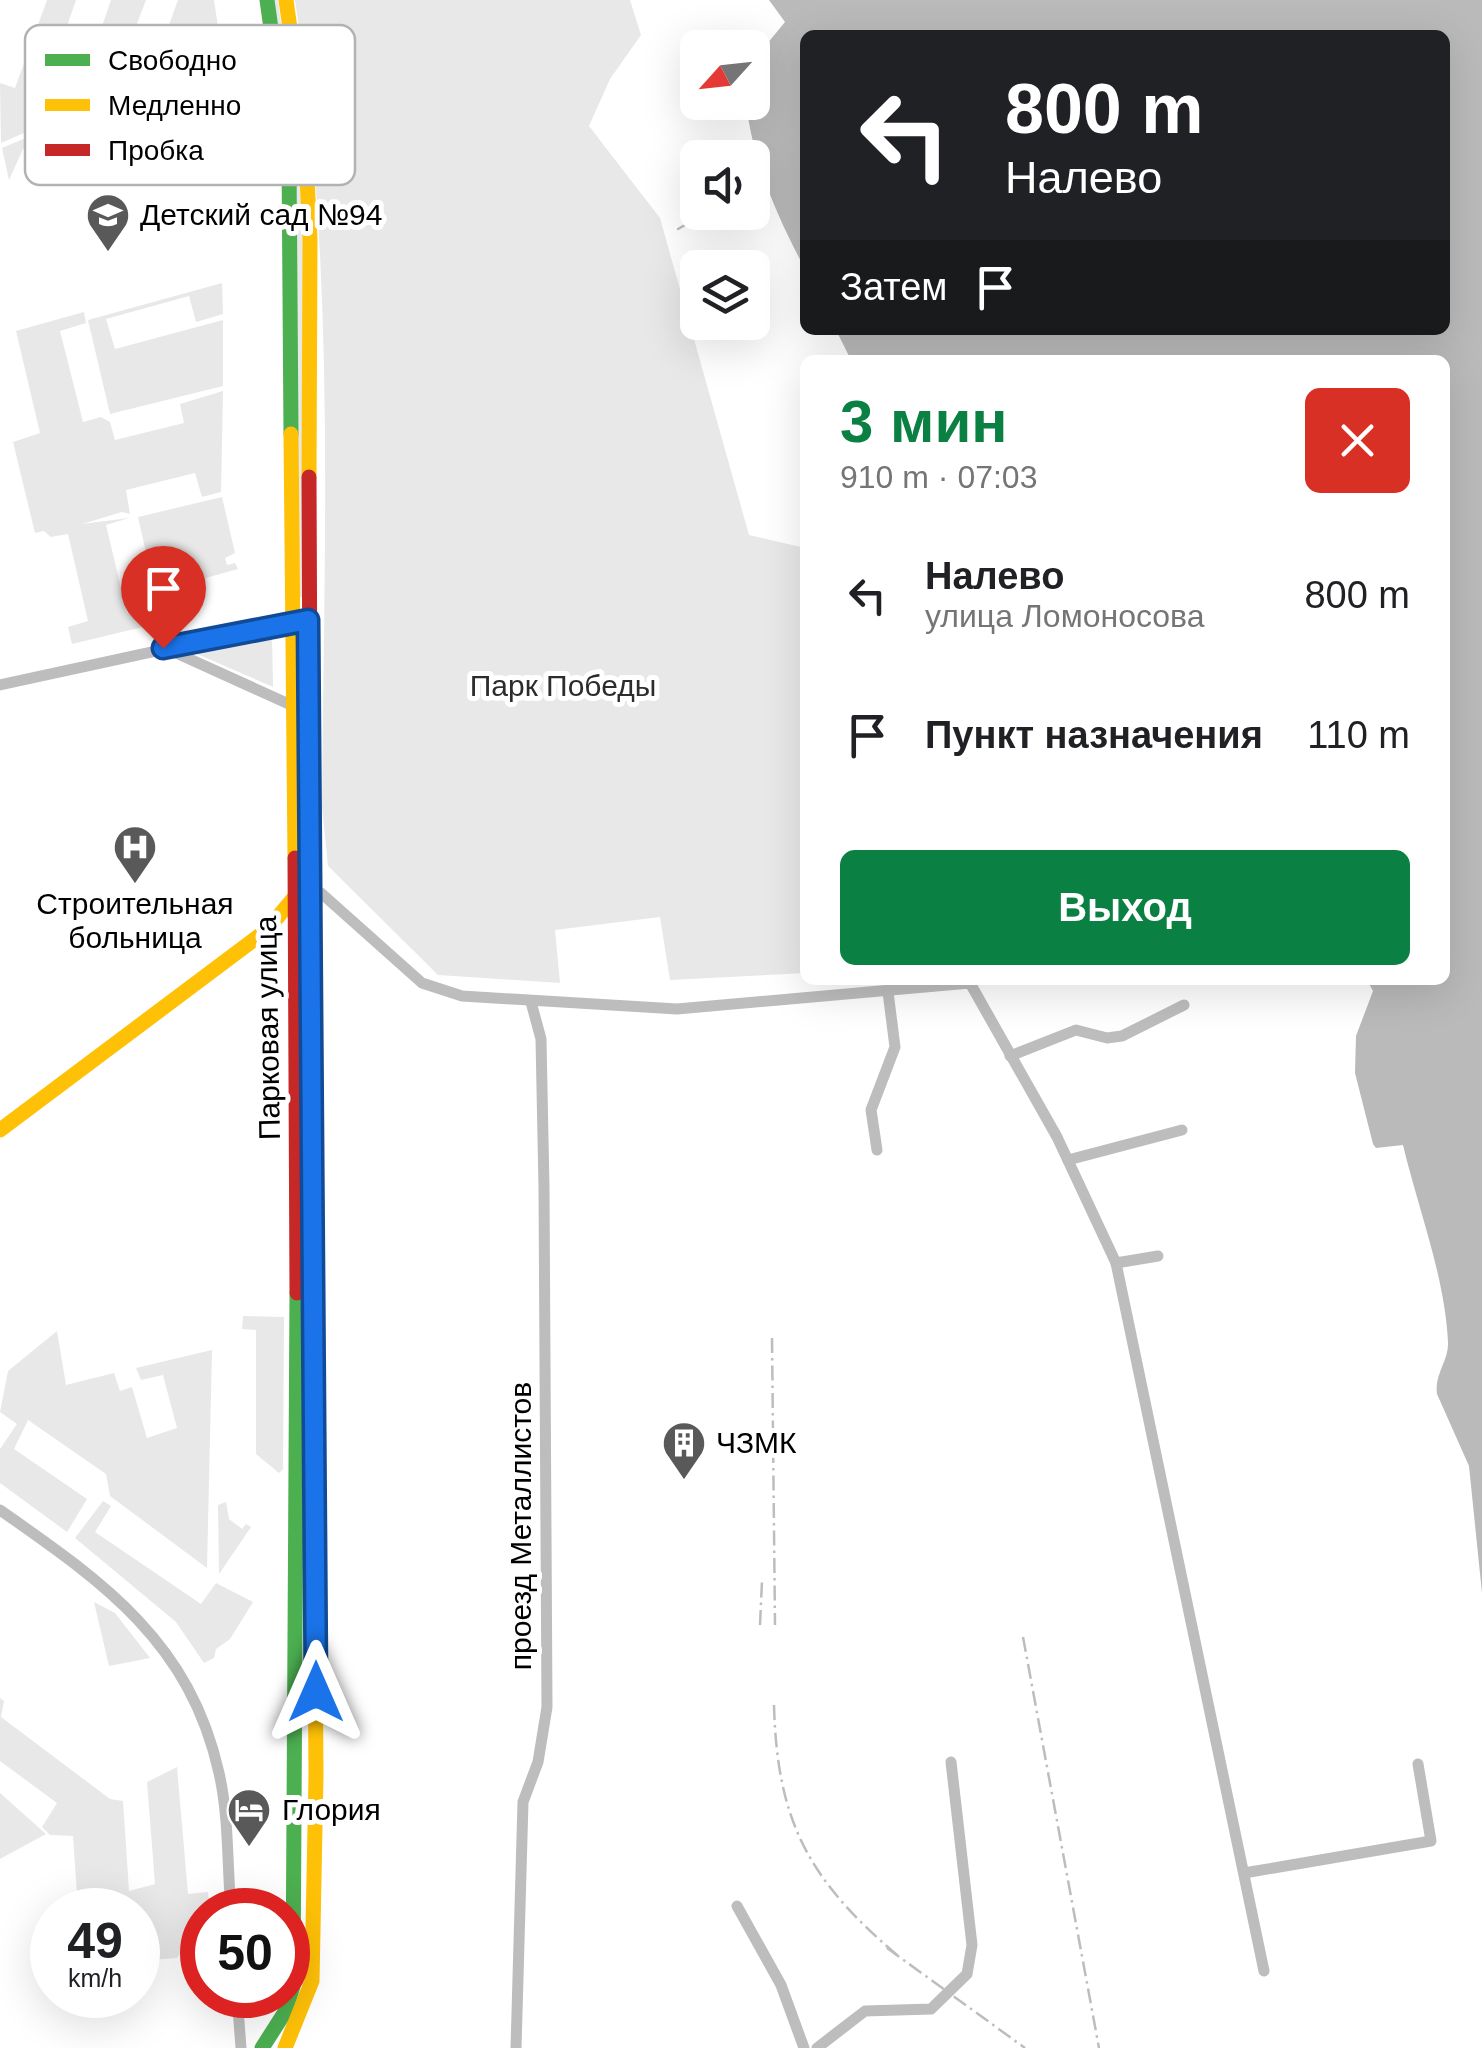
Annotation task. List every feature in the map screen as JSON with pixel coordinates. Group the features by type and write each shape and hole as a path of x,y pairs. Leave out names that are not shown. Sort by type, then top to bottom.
{"main road":[{"name":"Парковая улица","path":"267,0 271,25"},
{"name":"Парковая улица","path":"286,0 289,25"},
{"name":"Парковая улица","path":"290,185 300,620"},
{"name":"Парковая улица","path":"262,2048 285,2012 293,1986 298,1163 293,895 309,185"},
{"name":"Парковая улица","path":"285,2048 308,1997 313,1959 316,1768 310,893 300,705"},
{"path":"0,1130 267,930 293,895 310,893"}],"street":[{"path":"0,685 300,620"},
{"path":"163,648 300,705"},
{"path":"310,893 321,893 422,984 462,996 677,1009 945,985"},
{"path":"972,985 1068,1160 1116,1264 1264,1971"},
{"path":"877,1150 871,1110 895,1047 888,992"},
{"name":"проезд Металлистов","path":"516,2048 523,1802 538,1762 546,1707 544,1188 541,1039 532,1002"},
{"path":"1010,1056 1076,1030 1106,1038 1122,1036 1184,1005"},
{"path":"1068,1160 1182,1130"},
{"path":"1116,1264 1158,1256"},
{"path":"0,1510 130,1608 183,1678 200,1712 220,1777 228,1888"},
{"path":"817,2048 864,2010 931,2009 966,1974 972,1945 951,1762"},
{"path":"1244,1873 1432,1841 1418,1764"},
{"path":"737,1906 780,1985 804,2048"},
{"path":"239,2018 241,2048"}],"green space":[{"path":"47,0 76,0 67,25 38,25"},
{"path":"111,0 146,0 136,25 102,25"},
{"path":"178,0 214,0 218,25 169,25"},
{"path":"273,0 278,0 281,25 276,25"},
{"name":"Парк Победы","path":"295,0 630,0 641,35 610,79 589,126 660,218 680,289 680,340 694,340 749,535 800,547 800,973 670,980 660,917 555,930 560,983 438,975 328,866 322,807 325,402 316,185 355,185 355,25 298,25"},
{"path":"25,60 25,133 1,143 0,83 15,88"},
{"path":"25,138 25,150 9,180 2,148"},
{"path":"296,185 302,185 302,597 297,597"},
{"path":"222,283 223,314 196,322 189,296 106,319 115,349 223,320 223,386 110,414 88,320"},
{"path":"84,312 86,323 60,331 83,422 101,417 110,422 115,440 184,423 180,404 223,391 221,492 202,497 195,473 126,490 130,514 122,512 82,524 129,518 106,525 127,613 151,608 155,624 72,644 68,627 88,621 68,534 51,537 44,531 35,533 13,442 40,433 16,331"},
{"path":"222,497 235,553 225,558 227,565 235,563 238,569 155,592 138,517"},
{"path":"272,634 273,687 188,650"},
{"path":"243,1316 284,1317 283,1469 279,1473 256,1454 256,1330 242,1329"},
{"path":"57,1331 66,1385 114,1373 120,1391 132,1387 147,1438 177,1428 163,1375 141,1380 136,1368 212,1350 207,1568 110,1496 106,1474 28,1420 14,1449 87,1499 67,1532 0,1483 0,1449 17,1424 0,1412 8,1371"},
{"path":"103,1501 111,1506 95,1532 201,1604 216,1583 253,1602 230,1639 216,1649 214,1658 204,1663 176,1622 75,1538"},
{"path":"226,1502 229,1519 242,1529 246,1524 251,1527 219,1574 218,1505"},
{"path":"94,1602 115,1613 150,1658 109,1666"},
{"path":"0,1698 4,1701 1,1717 110,1799 123,1801 129,1888 77,1888 73,1836 50,1835 42,1827 57,1803 0,1761"},
{"path":"177,1767 187,1888 180,1888 177,1958 160,1959 160,1888 140,1888 155,1884 147,1782"},
{"path":"0,1793 46,1834 0,1859"}],"shaded area":[{"path":"769,0 1482,0 1482,1593 1469,1466 1437,1394 1448,1342 1436,1268 1403,1145 1376,1148 1373,1144 1355,1073 1356,1036 1373,991 1370,985 1450,985 1450,355 848,355 838,335 1450,335 1450,30 800,30 800,259 770,193 770,140 753,140 749,120 770,120 770,40 785,22"}],"railway":[{"path":"772,1338 775,1625"},
{"path":"760,1625 762,1581"},
{"path":"1023,1637 1099,2048"},
{"path":"774,1705 782,1783 804,1846 841,1901 897,1955"},
{"path":"887,1948 1025,2048"}],"traffic: fast":[{"path":"267,0 271,25"},
{"path":"289,185 291,434"},
{"path":"262,2048 285,2012 293,1986 297,1293"}],"traffic: slow":[{"path":"286,0 290,25"},
{"path":"307,185 309,477"},
{"path":"291,434 295,858"},
{"path":"0,1130 267,930 297,894"},
{"path":"285,2048 312,1981 316,1775 312,1192"}],"traffic: jam":[{"path":"309,477 312,1192"},
{"path":"295,858 297,1293"}],"place":[{"name":"Детский сад №94","path":"108,253"},
{"name":"Строительная больница","path":"135,885"},
{"name":"ЧЗМК","path":"684,1481"},
{"name":"Глория","path":"249,1848"}],"route":[{"path":"163,648 291,620 308,620 316,1692"}]}
